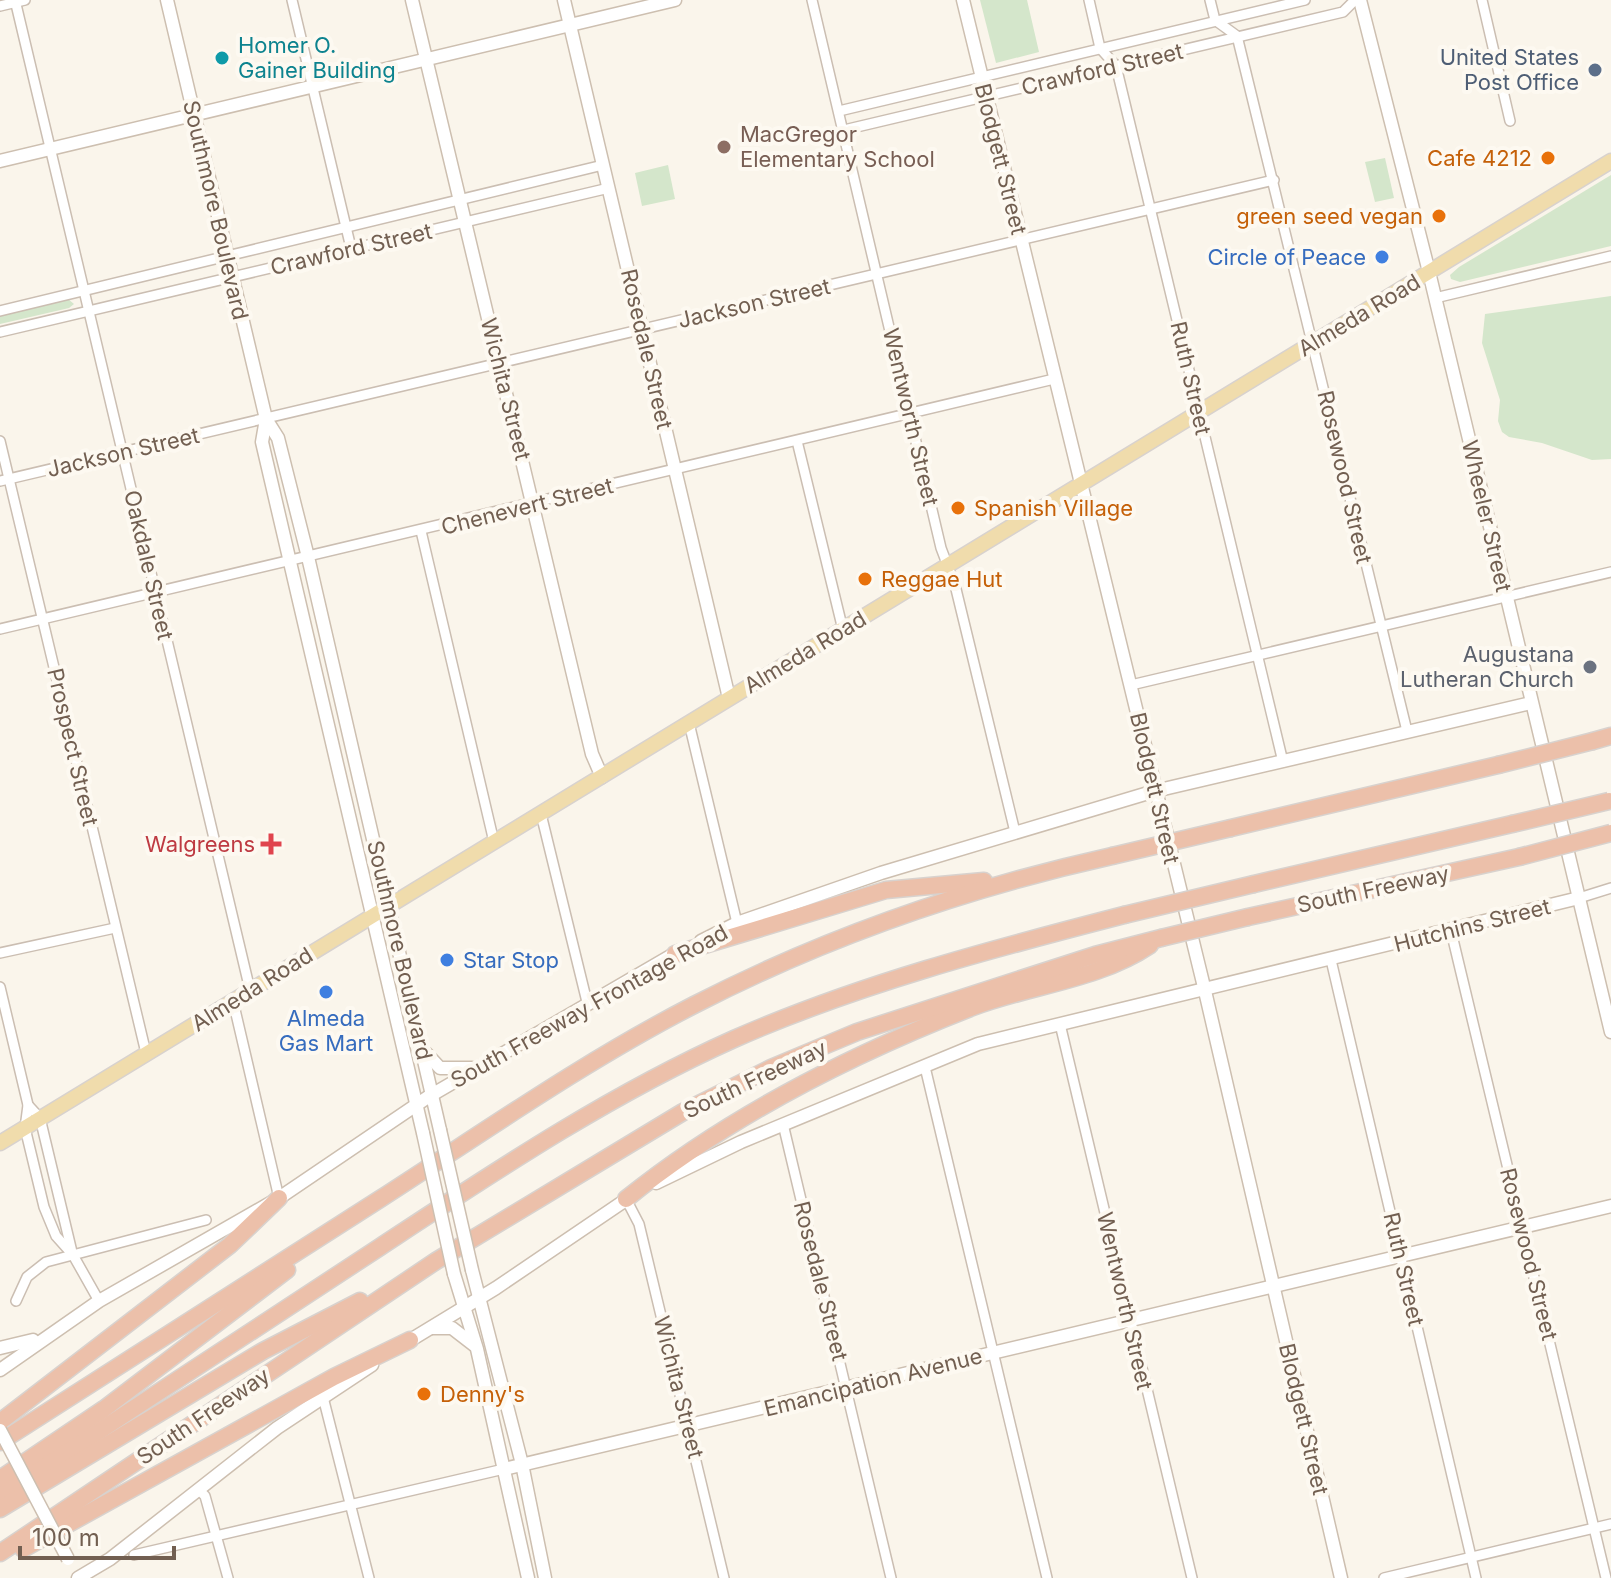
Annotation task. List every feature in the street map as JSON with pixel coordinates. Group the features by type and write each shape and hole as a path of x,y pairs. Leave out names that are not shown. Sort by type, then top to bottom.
{"highway":[{"path":"0,1442 606,1054 694,1005 809,953 1010,879 1611,736"},
{"path":"0,1496 484,1179 584,1117 732,1040 877,984 983,951 1610,800"},
{"name":"South Freeway","path":"0,1553 436,1261 592,1164 683,1112 771,1068 857,1032 1124,954 1161,938 1519,857 1611,833"},
{"path":"675,954 886,890 1010,879"},
{"path":"626,1199 728,1127 896,1039 977,1006 1124,954"},
{"path":"0,1479 104,1409 417,1175"},
{"path":"0,1422 230,1245 279,1198"},
{"path":"0,1509 263,1351 436,1261"},
{"path":"0,1561 334,1377 410,1340"}],"main road":[{"name":"Southmore Boulevard","path":"167,0 266,419 278,438 308,557 472,1270 522,1464 545,1578"},
{"name":"Wichita Street","path":"412,0 592,754 602,777"},
{"name":"Rosedale Street","path":"564,0 729,698"},
{"path":"0,161 675,0"},
{"name":"Blodgett Street","path":"963,0 1205,991 1341,1578"},
{"name":"Wheeler Street","path":"1358,0 1429,272 1611,1032"},
{"name":"Almeda Road","path":"0,1143 1611,161"},
{"name":"Southmore Boulevard","path":"266,419 262,442 454,1274 477,1349 528,1578"},
{"name":"South Freeway Frontage Road","path":"0,1370 99,1301 279,1198 417,1104 587,1002 737,923 1015,832 1155,791 1531,703"},
{"path":"347,804 365,799"},
{"name":"Hutchins Street","path":"1331,960 1579,898"},
{"path":"0,1430 78,1578 110,1559 198,1489 323,1397 626,1199 699,1161 978,1044 1331,960"},
{"path":"423,1049 440,1068 452,1071 479,1067"},
{"name":"Emancipation Avenue","path":"504,1469 847,1390 1611,1206"},
{"path":"431,1328 452,1328 477,1349"},
{"path":"0,1348 22,1345 58,1329"},
{"path":"101,1578 110,1559"}],"street":[{"path":"292,0 351,248"},
{"name":"Wentworth Street","path":"812,0 941,548 948,564 1015,832"},
{"name":"Ruth Street","path":"1089,0 1100,48 1116,66 1283,762"},
{"path":"1210,0 1215,20 1237,36"},
{"name":"Crawford Street","path":"839,111 1305,0"},
{"name":"Crawford Street","path":"844,130 1343,12 1358,0"},
{"path":"1482,0 1510,121"},
{"path":"0,6 19,1"},
{"name":"Oakdale Street","path":"19,1 83,290 250,990"},
{"name":"Rosewood Street","path":"1237,36 1407,731"},
{"name":"Crawford Street","path":"0,311 603,165"},
{"name":"Jackson Street","path":"5,480 1274,180"},
{"name":"Crawford Street","path":"0,332 609,188"},
{"path":"1435,298 1611,256"},
{"name":"Chenevert Street","path":"0,629 534,505 1054,379"},
{"name":"Prospect Street","path":"0,441 5,480 43,619 146,1053"},
{"path":"797,441 843,630"},
{"path":"421,531 494,842"},
{"path":"1131,685 1611,572"},
{"path":"689,723 737,923"},
{"path":"541,814 587,1002"},
{"name":"Hutchins Street","path":"1579,898 1611,888"},
{"path":"0,953 115,928"},
{"name":"Rosewood Street","path":"1451,931 1606,1578"},
{"name":"Ruth Street","path":"1331,960 1476,1578"},
{"path":"0,987 28,1105 25,1128 44,1207 56,1236 73,1255 99,1301"},
{"path":"233,1001 279,1198"},
{"name":"Wentworth Street","path":"1060,1024 1192,1578"},
{"path":"925,1067 1047,1578"},
{"path":"28,1105 40,1118 73,1255"},
{"name":"Rosedale Street","path":"783,1124 891,1578"},
{"name":"Wichita Street","path":"626,1199 639,1224 724,1578"},
{"path":"16,1301 27,1277 36,1269 73,1255 206,1220"},
{"path":"323,1397 353,1504 369,1578"},
{"name":"Emancipation Avenue","path":"134,1555 504,1469"},
{"path":"198,1489 205,1496 218,1534 228,1578"},
{"path":"1384,1578 1611,1524"}],"green space":[{"path":"980,0 1027,0 1039,52 996,63"},
{"path":"1385,158 1394,198 1375,202 1365,162"},
{"path":"668,165 675,199 642,206 635,173"},
{"path":"1611,175 1611,246 1460,282 1451,279 1450,275 1459,267"},
{"path":"1611,296 1611,459 1592,460 1542,443 1509,437 1502,432 1498,421 1500,400 1482,343 1485,314"},
{"path":"68,299 74,304 69,308 0,324 0,316"}],"place":[{"name":"Homer O. Gainer Building","path":"222,58"},
{"name":"United States Post Office","path":"1595,70"},
{"name":"MacGregor Elementary School","path":"724,147"},
{"name":"Cafe 4212","path":"1548,158"},
{"name":"green seed vegan","path":"1439,216"},
{"name":"Circle of Peace","path":"1382,257"},
{"name":"Spanish Village","path":"958,508"},
{"name":"Reggae Hut","path":"865,579"},
{"name":"Augustana Lutheran Church","path":"1590,667"},
{"name":"Walgreens","path":"271,844"},
{"name":"Star Stop","path":"447,960"},
{"name":"Almeda Gas Mart","path":"326,992"},
{"name":"Denny's","path":"424,1394"}]}
